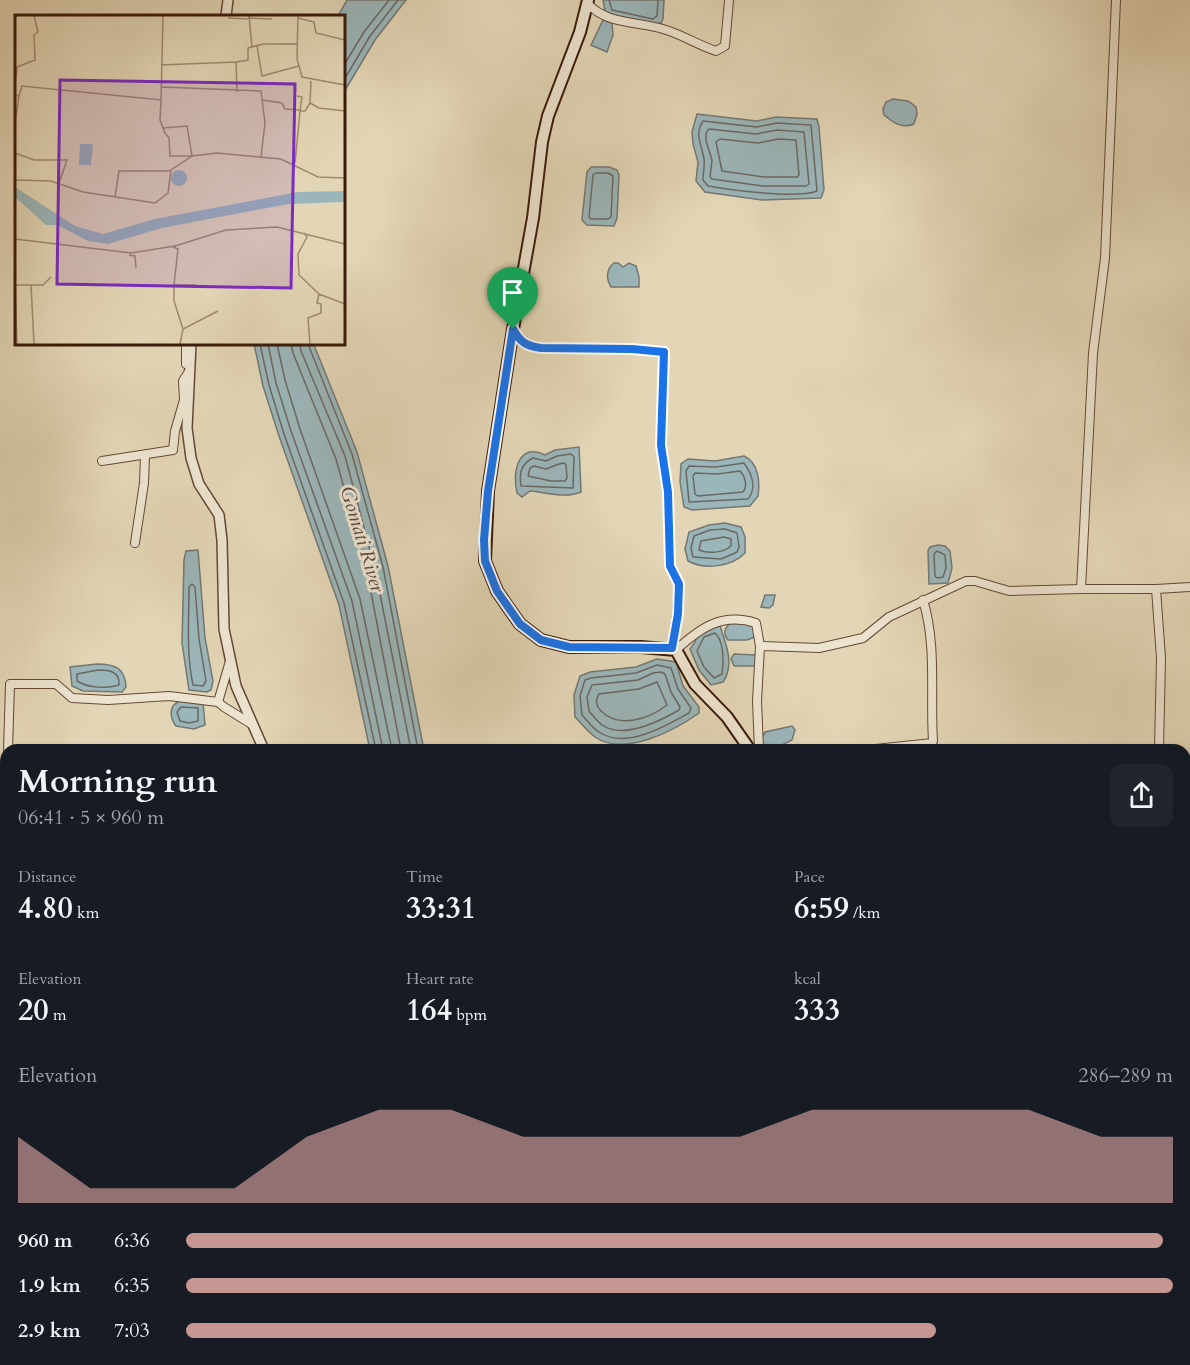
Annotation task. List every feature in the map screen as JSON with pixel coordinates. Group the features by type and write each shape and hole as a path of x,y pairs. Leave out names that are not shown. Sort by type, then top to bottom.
{"main road":[{"path":"588,2 580,32 548,116 542,142 533,218 488,491 484,540 485,561 497,591 520,624 541,640 569,647 674,649 695,684 726,717 746,744"}],"street":[{"path":"226,15 228,0"},
{"path":"588,2 598,13 631,24 662,28 716,51 725,46 729,0"},
{"path":"1081,589 1093,353 1105,258 1116,0"},
{"path":"513,329 522,342 535,348 632,349 664,352 661,445 668,492 670,566 679,584 674,649"},
{"path":"186,345 187,428 191,458 199,484 219,515 222,540 224,628 236,686 261,744"},
{"path":"102,461 173,450 175,431 184,400 190,345"},
{"path":"135,543 144,483 145,455"},
{"path":"760,646 819,648 863,638 890,617 966,581 975,581 1009,591 1190,587"},
{"path":"1156,589 1161,658 1159,744"},
{"path":"916,744 933,742 933,688 928,615 923,600"},
{"path":"674,649 708,625 744,620 757,624 760,646 757,701 759,744"},
{"path":"218,702 231,660"},
{"path":"0,683 56,684 72,698 108,700 169,696 218,702 253,725"},
{"path":"9,744 10,684"}],"water":[{"path":"347,0 406,0 375,40 345,90 345,15 339,15"},
{"path":"603,0 664,0 663,19 661,23 653,25 607,15"},
{"path":"603,20 612,23 613,35 607,52 591,45"},
{"path":"893,99 908,101 916,107 917,114 914,124 906,126 898,124 884,115 883,109 886,102"},
{"path":"697,114 757,121 776,117 817,119 824,190 821,198 762,200 705,192 696,181 698,162 692,132"},
{"path":"591,167 609,167 617,170 619,175 617,218 614,226 587,225 582,220 587,172"},
{"path":"614,263 623,267 629,263 636,266 639,287 611,287 608,274 609,268"},
{"name":"Gomati River","path":"254,345 314,345 357,452 388,566 423,744 369,744 339,605 263,386"},
{"path":"579,447 581,492 562,495 530,491 522,497 517,493 515,476 519,461 523,456 529,452 545,455 555,450"},
{"path":"744,456 756,468 759,485 758,496 750,506 692,510 684,507 680,482 681,464 688,459 715,461"},
{"path":"725,523 741,527 745,537 745,553 733,561 718,566 702,566 688,561 685,549 689,532 709,525"},
{"path":"945,546 950,551 952,568 948,583 929,584 928,551 930,547"},
{"path":"198,550 205,638 213,681 211,690 207,692 189,690 182,643 184,560 186,551"},
{"path":"765,595 775,595 773,605 769,608 761,607"},
{"path":"733,622 753,625 755,637 747,640 728,640 725,630"},
{"path":"720,626 728,654 728,669 723,682 711,685 699,670 690,649 698,633 708,627"},
{"path":"734,654 758,656 756,666 734,666 731,659"},
{"path":"657,659 676,662 683,686 699,707 699,713 663,734 634,743 620,744 595,737 575,717 574,695 580,676 590,672 636,667"},
{"path":"97,664 114,666 121,671 126,687 122,692 83,691 72,686 70,667"},
{"path":"180,701 203,702 205,725 194,729 176,726 171,712 174,705"},
{"path":"792,726 795,730 792,740 784,744 763,744 765,732"}],"route":[{"path":"513,329 522,342 541,348 632,349 665,353 661,445 668,492 670,566 679,584 678,614 672,648 569,647 541,640 520,624 497,591 485,561 484,540 488,491 513,329"}]}
